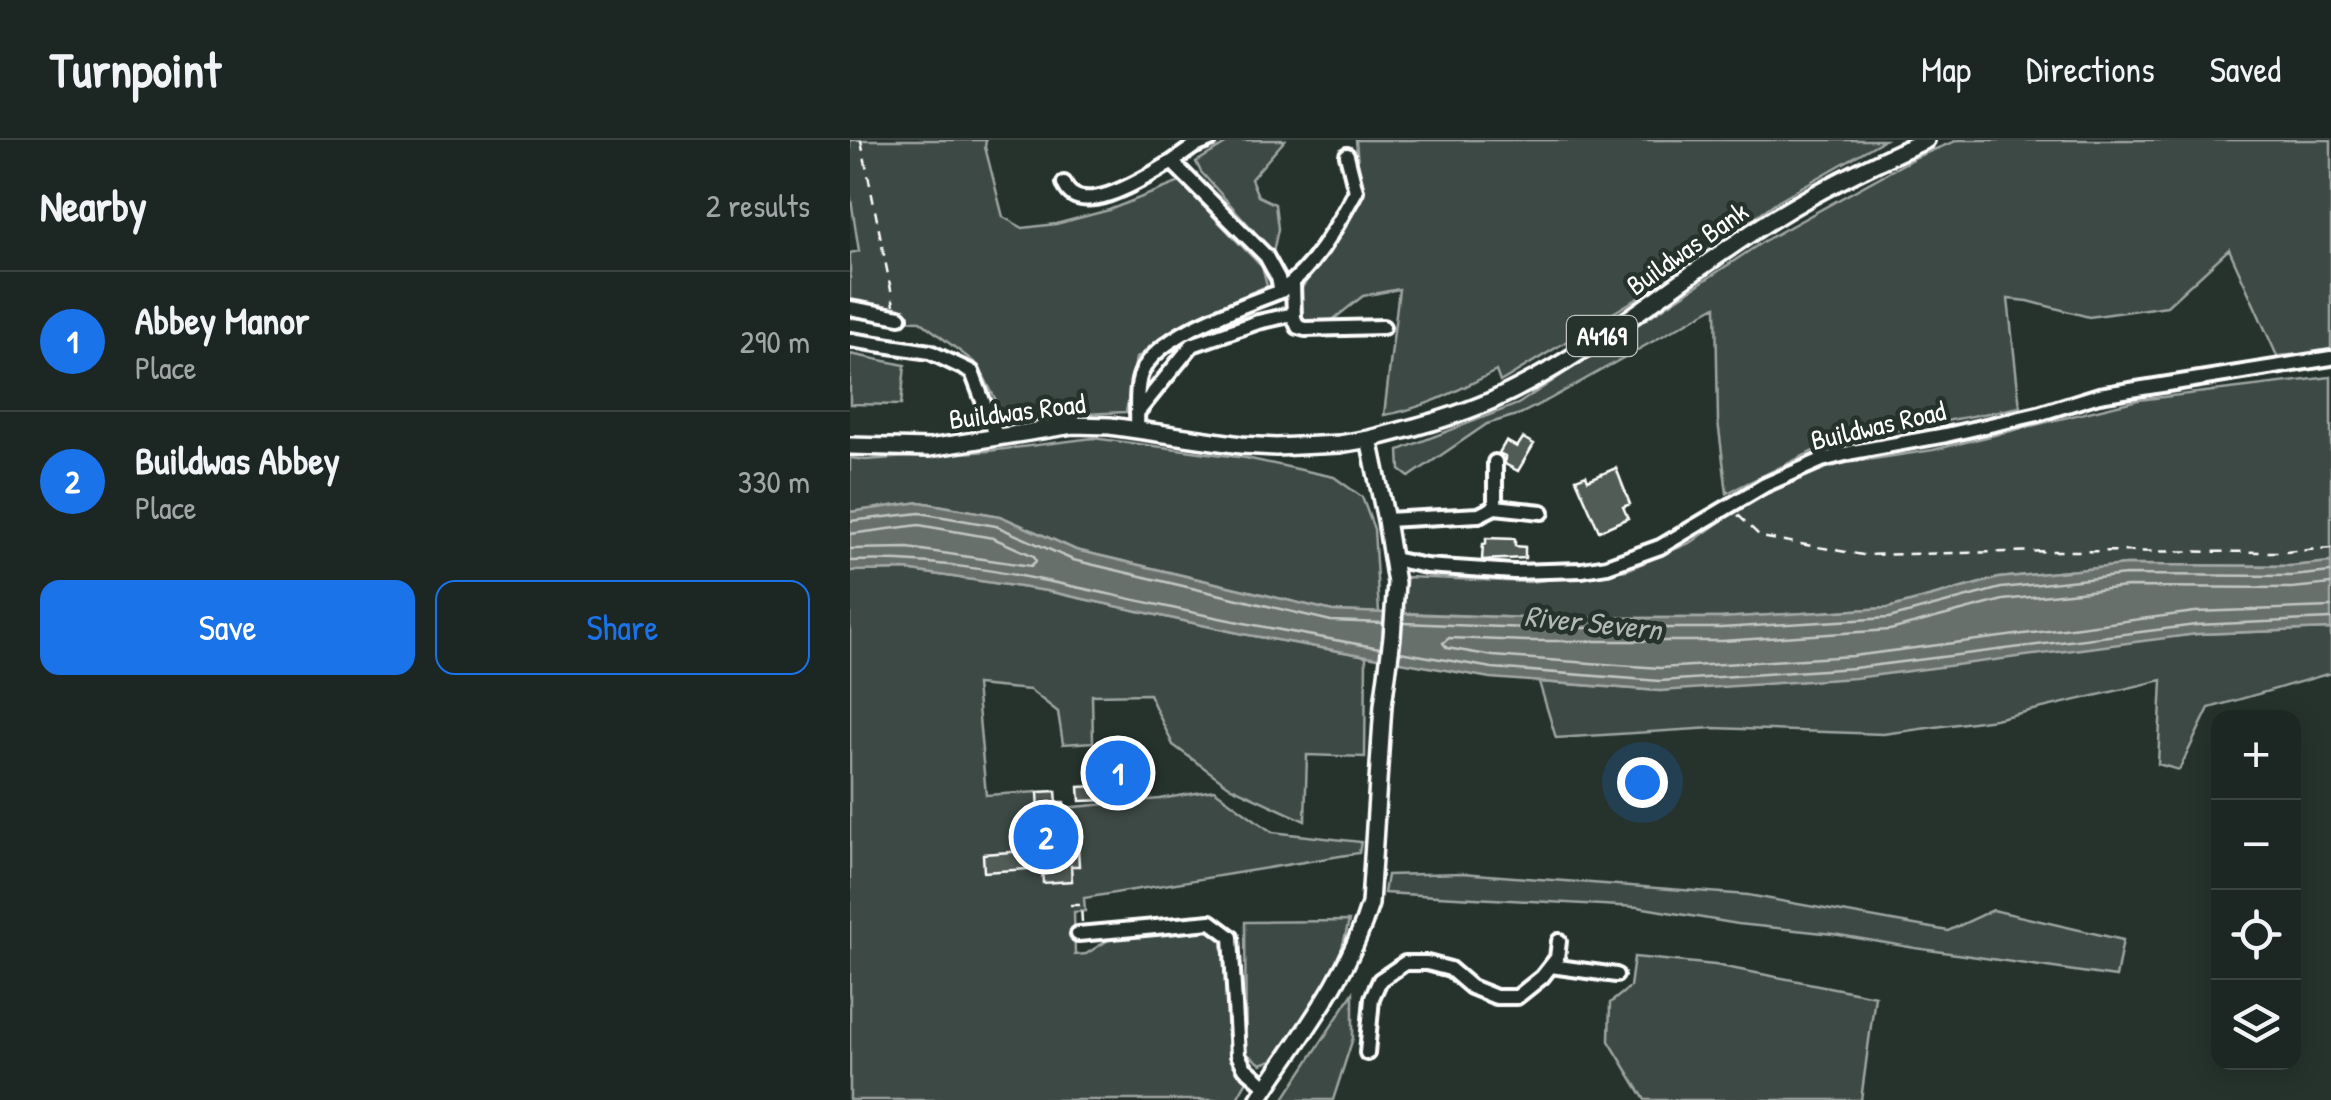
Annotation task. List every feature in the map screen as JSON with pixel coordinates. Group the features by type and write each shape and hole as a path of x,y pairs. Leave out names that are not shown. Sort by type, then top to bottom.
{"main road":[{"name":"Buildwas Bank","path":"1369,439 1437,422 1496,399 1592,343 1774,218 1854,172 1926,140"},
{"name":"Buildwas Road","path":"850,446 928,448 1073,425 1137,421 1230,444 1276,447 1369,439"},
{"path":"1263,1094 1345,967 1364,926 1373,886 1396,583 1369,439"}],"street":[{"path":"1064,183 1071,194 1100,197 1128,188 1210,140"},
{"path":"1137,421 1141,372 1170,340 1287,287 1336,227 1356,192 1347,154"},
{"path":"1172,162 1266,256 1287,287 1295,324 1305,329 1382,327"},
{"path":"850,308 900,317"},
{"path":"1137,421 1192,345 1294,314"},
{"path":"850,340 930,352 972,372 996,436"},
{"name":"Buildwas Road","path":"1393,559 1426,566 1514,572 1607,566 1660,547 1796,470 1853,452 1946,436 2098,395 2331,358"},
{"path":"1494,507 1496,462"},
{"path":"1386,520 1478,516 1494,507 1542,512"},
{"path":"1078,934 1210,922 1231,937 1238,1055 1263,1094"},
{"path":"1366,1053 1372,998 1380,980 1405,963 1450,969 1472,987 1496,997 1517,997 1542,978 1557,958 1559,941"},
{"path":"1551,966 1616,975"}],"path":[{"path":"860,140 900,317"},
{"path":"1730,504 1761,537 1863,554 2286,552 2331,548"},
{"path":"1070,905 1081,905 1082,916"}],"shaded area":[{"path":"850,140 986,140 1003,217 1023,228 1109,210 1180,182 1262,267 1267,286 1212,309 1136,358 1126,412 1005,418 978,365 920,321 850,318 850,253 859,251 850,193"},
{"path":"1232,140 1285,140 1251,179 1258,196 1275,204 1278,229 1273,252 1196,162"},
{"path":"1356,140 1884,140 1779,200 1669,279 1500,382 1496,371 1428,403 1384,415 1399,289 1363,296 1330,322 1301,320 1301,289 1361,201"},
{"path":"1958,140 2331,140 2331,352 2277,356 2229,249 2167,306 2089,317 2008,299 2020,407 1830,443 1727,493 1718,421 1716,306 1550,399 1487,424 1409,477 1400,470 1399,450 1518,404 1764,241 1916,157"},
{"path":"850,354 905,365 901,405 850,404"},
{"path":"2331,377 2331,562 2292,566 2126,565 1999,578 1888,608 1721,618 1527,618 1405,613 1407,577 1529,582 1627,570 1692,542 1735,511 1783,484 1833,465 1933,450 2138,400"},
{"path":"1093,438 1246,458 1334,477 1362,497 1374,529 1379,613 1333,611 1076,550 1000,516 920,502 850,512 850,458 988,451"},
{"path":"906,570 1047,591 1243,634 1366,656 1365,757 1307,755 1305,821 1229,786 1173,745 1149,694 1092,695 1093,742 1063,744 1058,712 1030,690 976,685 986,795 1038,792 1041,850 1060,849 1059,823 1065,822 1064,808 1214,790 1272,832 1361,842 1359,853 1084,898 1085,911 1074,912 1075,955 1086,954 1113,937 1212,928 1226,938 1232,1055 1248,1079 1236,1100 850,1100 850,571"},
{"path":"2331,629 2331,673 2209,708 2179,770 2158,764 2162,680 1995,719 1883,734 1713,728 1556,738 1539,682 1660,691 2197,634"},
{"path":"1462,873 1748,895 1948,931 1993,910 2123,940 2116,977 1638,907 1384,893 1387,875"},
{"path":"1349,921 1340,956 1320,993 1278,1058 1261,1064 1246,1053 1245,922"},
{"path":"1634,957 1715,965 1875,996 1861,1100 1645,1100 1609,1041 1610,1003 1630,987"},
{"path":"1353,993 1353,1038 1333,1100 1283,1100"}],"water":[{"name":"River Severn","path":"920,502 1000,516 1076,550 1333,611 1527,618 1721,618 1888,608 1999,578 2126,565 2292,566 2331,562 2331,629 2197,634 1855,678 1660,691 1490,678 1243,634 1047,591 906,570 850,571 850,512"}],"building":[{"path":"1523,438 1534,444 1518,471 1505,464 1505,456 1499,453 1506,441 1517,447"},
{"path":"1616,468 1630,504 1623,507 1628,518 1599,531 1576,479 1586,475 1588,480"},
{"path":"1486,538 1515,539 1515,546 1525,547 1525,558 1482,560"},
{"path":"1124,753 1124,761 1138,761 1139,786 1108,787 1108,800 1080,801 1079,787 1097,786 1096,754"},
{"path":"1056,791 1057,802 1064,802 1065,822 1059,823 1060,849 1078,848 1079,866 1071,866 1072,881 1043,883 1042,868 984,872 983,854 1041,850 1038,792"}],"place":[{"name":"Abbey Manor","path":"1118,773"},
{"name":"Buildwas Abbey","path":"1046,837"}]}
